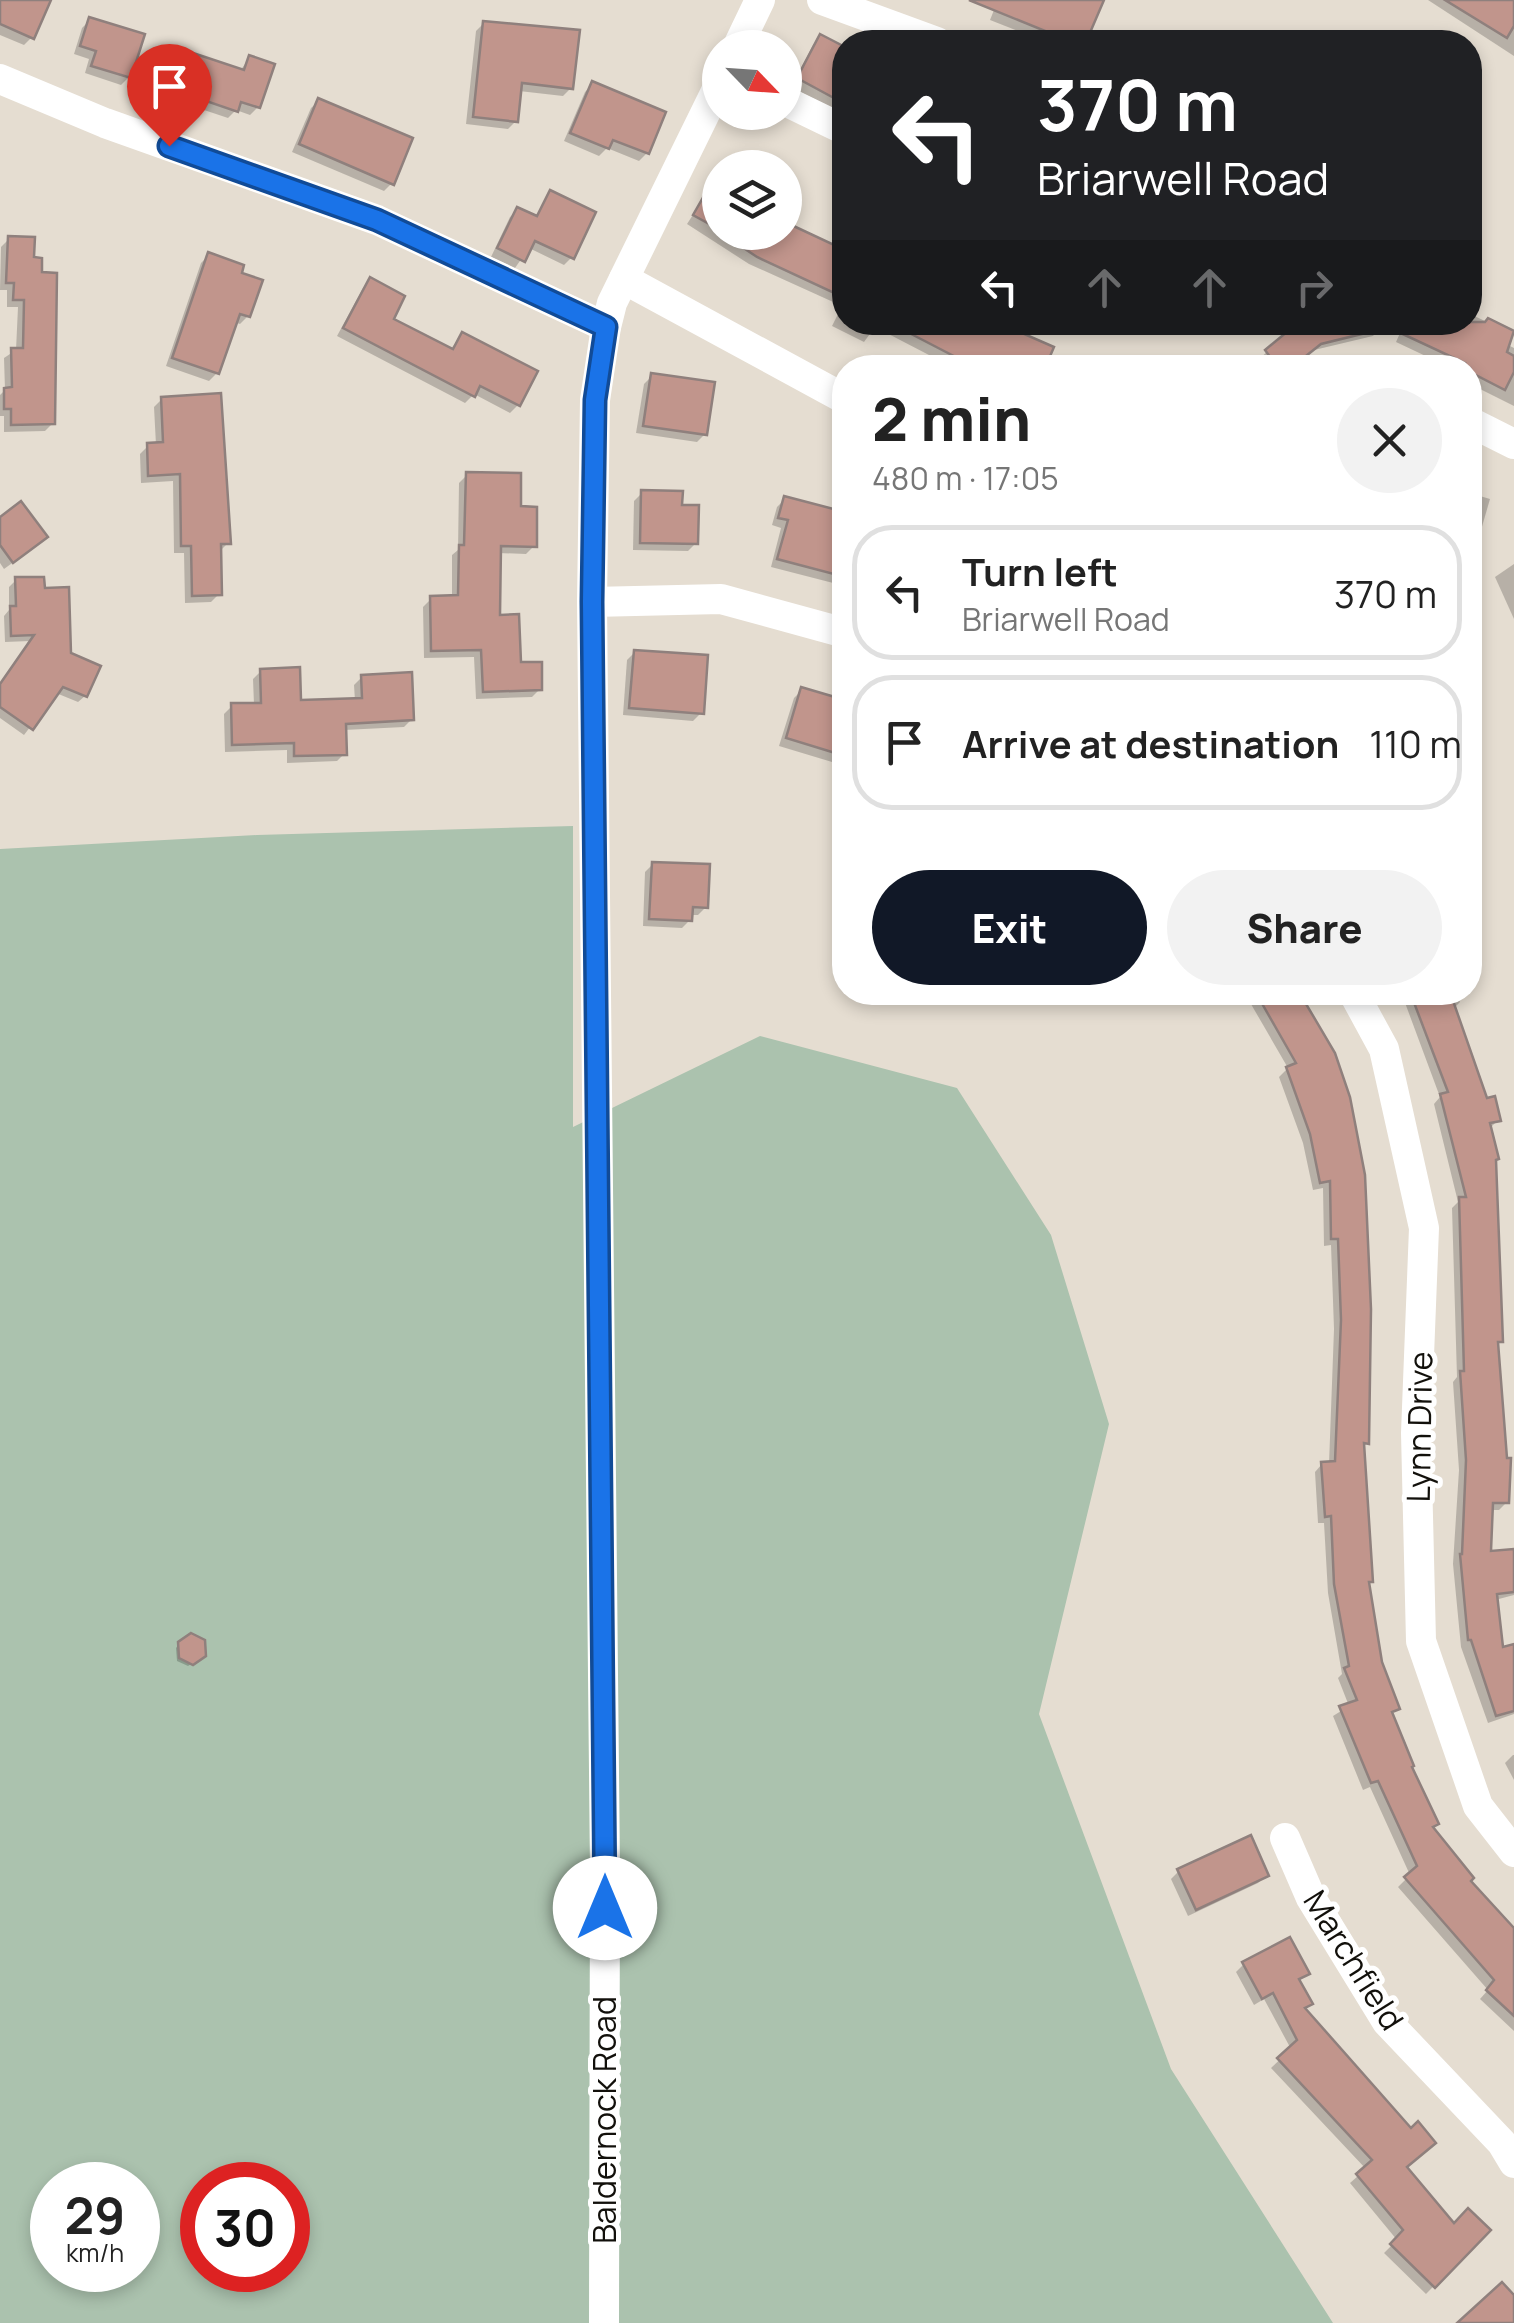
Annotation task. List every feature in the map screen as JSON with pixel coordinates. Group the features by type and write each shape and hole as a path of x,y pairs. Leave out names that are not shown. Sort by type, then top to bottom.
{"street":[{"path":"746,30 760,0"},
{"path":"822,0 905,30"},
{"path":"0,79 104,123 377,220 606,327"},
{"path":"802,109 832,124"},
{"name":"Baldernock Road","path":"604,2323 605,1870 592,602 595,400 612,303 702,120"},
{"path":"624,279 832,392"},
{"path":"1482,428 1514,444"},
{"path":"592,602 721,599 832,629"},
{"name":"Lynn Drive","path":"1360,1005 1384,1050 1424,1228 1416,1432 1420,1640 1478,1806 1514,1852"},
{"name":"Marchfield","path":"1285,1838 1311,1898 1387,2022 1502,2142 1514,2162"}],"green space":[{"path":"573,826 573,1127 760,1036 957,1088 1051,1235 1109,1424 1039,1714 1171,2069 1333,2323 0,2323 0,849 257,835"}],"building":[{"path":"0,0 51,0 34,39 0,24"},
{"path":"969,0 1104,0 1091,30 1043,30"},
{"path":"1445,0 1514,0 1514,26 1507,38"},
{"path":"89,17 145,34 131,78 91,66 96,51 80,46"},
{"path":"483,21 580,30 573,89 522,83 518,122 473,117"},
{"path":"820,34 832,40 832,97 802,81 802,68"},
{"path":"190,52 244,70 249,55 275,64 260,108 241,102 238,112 177,91"},
{"path":"592,81 666,112 649,154 613,140 609,149 570,133"},
{"path":"318,98 413,138 394,185 299,144"},
{"path":"550,190 596,212 574,259 535,241 525,262 497,248 517,207 537,216"},
{"path":"702,199 702,220 693,215"},
{"path":"802,230 832,244 832,292 747,250 802,250"},
{"path":"8,236 35,237 34,257 42,258 42,272 57,273 55,424 11,425 11,409 4,409 4,388 12,387 11,348 23,348 24,300 13,300 14,283 6,283"},
{"path":"208,252 244,265 242,273 263,280 250,317 240,314 219,374 172,358"},
{"path":"370,277 405,296 394,319 453,349 462,332 538,371 520,406 480,386 475,397 343,328"},
{"path":"1488,318 1514,331 1507,352 1514,356 1514,372 1505,390 1482,378 1482,355 1448,355 1405,335 1482,335"},
{"path":"913,335 1027,335 1054,347 1051,355 952,355"},
{"path":"1283,335 1358,335 1321,344 1307,355 1269,355 1265,350"},
{"path":"651,373 715,382 707,435 643,426"},
{"path":"221,393 231,544 221,544 222,595 192,596 191,546 181,546 180,474 148,476 147,443 163,442 161,397"},
{"path":"466,472 521,473 521,506 537,507 537,547 501,546 500,615 519,614 521,662 542,662 542,690 483,692 481,650 431,651 430,596 458,595"},
{"path":"641,490 683,491 682,505 699,505 698,544 640,543"},
{"path":"784,496 832,509 832,574 777,559 788,520 778,518"},
{"path":"21,501 48,537 13,563 0,545 0,517"},
{"path":"15,577 44,577 45,588 69,587 71,653 101,666 87,697 63,687 33,730 0,707 0,684 34,635 11,636 10,606 16,606"},
{"path":"634,650 708,655 704,714 629,708"},
{"path":"300,667 301,700 362,698 361,675 412,672 414,720 346,724 347,755 294,756 294,743 232,745 231,703 261,703 260,669"},
{"path":"801,687 832,696 832,752 786,738"},
{"path":"652,862 710,864 708,908 693,907 692,921 649,919"},
{"path":"1263,1005 1307,1005 1335,1053 1350,1097 1365,1175 1371,1309 1369,1444 1364,1443 1373,1582 1369,1582 1382,1662 1400,1709 1392,1712 1439,1824 1433,1827 1474,1878 1471,1881 1514,1928 1514,2016 1486,1990 1494,1980 1404,1877 1417,1866 1378,1781 1371,1783 1339,1706 1357,1700 1344,1668 1349,1666 1334,1584 1331,1516 1325,1517 1321,1462 1335,1461 1341,1320 1338,1239 1331,1239 1330,1181 1320,1183 1310,1134 1286,1067 1296,1063"},
{"path":"1415,1005 1455,1005 1487,1098 1495,1096 1501,1121 1490,1123 1499,1159 1496,1160 1503,1342 1498,1342 1507,1458 1511,1458 1509,1503 1493,1503 1491,1551 1514,1549 1514,1592 1497,1594 1503,1647 1514,1644 1514,1711 1496,1716 1468,1640 1460,1554 1466,1460 1460,1371 1464,1371 1459,1197 1466,1197 1440,1094 1448,1092"},
{"path":"191,1633 205,1640 206,1656 193,1665 179,1658 178,1642"},
{"path":"1251,1835 1269,1876 1196,1910 1177,1869"},
{"path":"1290,1937 1310,1974 1299,1979 1313,2004 1305,2008 1411,2128 1418,2121 1436,2143 1407,2167 1454,2223 1468,2208 1491,2230 1435,2288 1390,2244 1403,2230 1356,2174 1372,2160 1277,2058 1297,2040 1273,1993 1262,1999 1242,1962"},
{"path":"1502,2282 1514,2295 1514,2323 1457,2323"}],"route":[{"path":"169,146 377,220 606,327 595,400 592,602 605,1908"}]}
